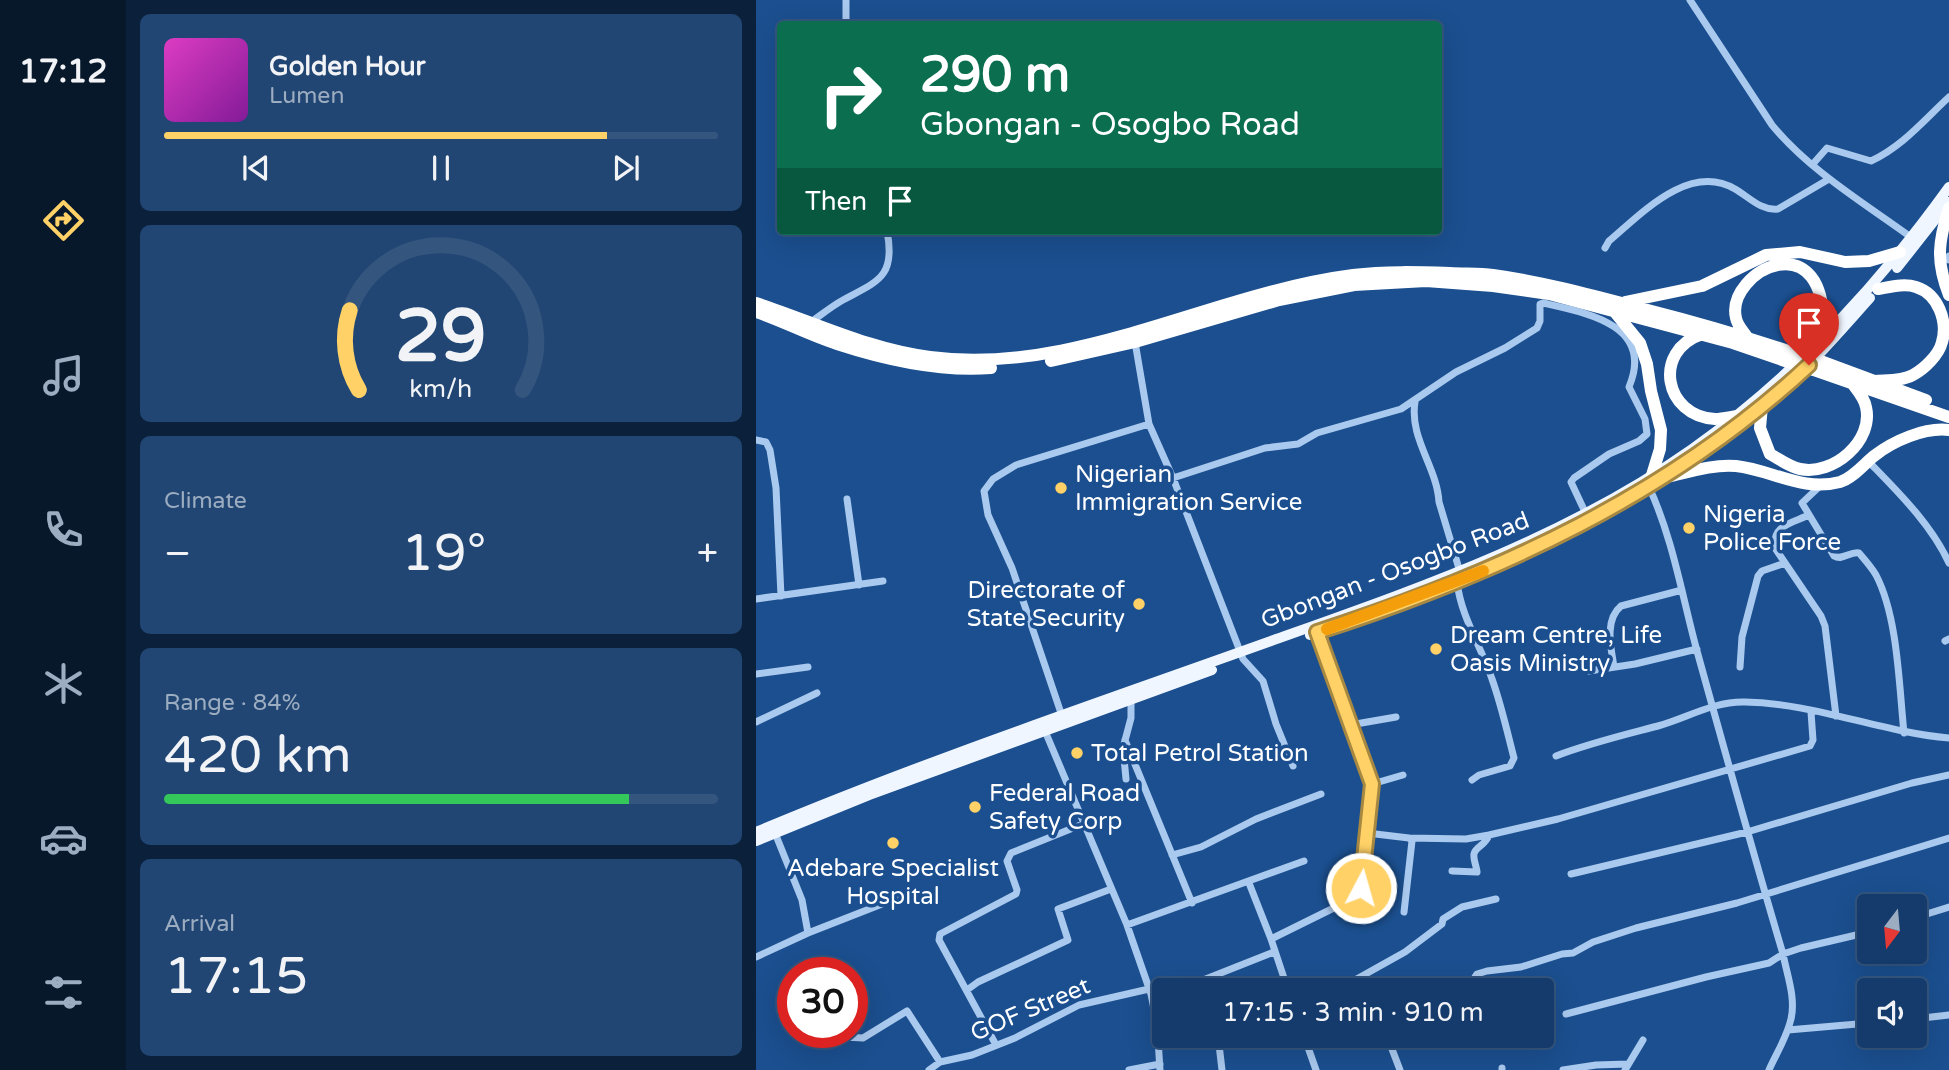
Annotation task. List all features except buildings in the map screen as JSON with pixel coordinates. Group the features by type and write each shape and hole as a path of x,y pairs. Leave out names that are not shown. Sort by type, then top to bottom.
{"highway":[{"path":"1949,208 1941,234 1939,258 1949,295"},
{"path":"1617,307 1702,286 1766,255 1800,252 1845,262 1869,261 1900,253"},
{"path":"1748,337 1736,321 1735,310 1750,279 1760,271 1791,264 1809,274 1818,287 1825,314 1823,337"},
{"path":"756,303 877,346 929,357 979,360 1038,356 1273,292 1353,275 1401,272 1492,275 1748,337 1791,357"},
{"path":"756,312 837,344 930,367 978,369 1035,364 1135,342 1279,300 1354,285 1426,281 1493,286 1617,307 1702,334 1875,381 1949,409"},
{"path":"1875,381 1913,375 1934,358 1942,343 1942,313 1926,292 1907,285 1878,289"},
{"path":"1617,307 1640,343 1661,430 1660,449 1650,481"},
{"path":"1702,334 1684,344 1673,360 1669,373 1674,395 1690,411 1704,416 1716,419 1737,416"},
{"path":"1817,365 1852,383 1949,416"},
{"path":"1762,407 1760,428 1770,454 1800,469 1823,469 1854,448 1864,433 1867,407 1852,383"},
{"path":"1667,477 1708,467 1734,466 1785,480 1821,486 1844,481 1877,453 1924,432 1949,430"}],"main road":[{"name":"Gbongan - Osogbo Road","path":"756,832 900,775 1062,716 1317,632 1565,533 1650,481 1774,386 1900,253 1949,187"},
{"name":"Gbongan - Osogbo Road","path":"756,841 825,811 1459,577 1650,481 1667,477 1762,407 1809,365 1917,245 1949,202"}],"street":[{"path":"846,0 846,21"},
{"path":"1690,0 1787,144 1829,179 1912,238"},
{"path":"1812,165 1828,148 1871,161 1881,157 1908,137 1949,97"},
{"path":"1605,248 1609,241 1655,203 1675,190 1696,183 1716,183 1733,187 1768,210 1778,209 1829,179"},
{"path":"809,324 842,301 870,287 883,273 891,255 888,235"},
{"path":"1173,478 1265,448 1298,444 1317,433 1401,410 1456,372 1505,348 1537,328 1540,321 1540,304 1543,303 1599,317 1616,328 1633,350 1637,362 1630,391 1645,419 1647,435 1609,454 1574,478 1571,482 1572,488 1586,514"},
{"path":"1135,342 1149,424 1173,478 1242,656 1263,681 1293,766"},
{"path":"1415,402 1415,429 1438,491 1459,577 1459,599 1492,678 1514,758 1510,766 1479,775 1472,780"},
{"path":"1401,410 1414,418"},
{"path":"1062,716 1012,568 988,515 984,491 993,479 1016,465 1149,424"},
{"path":"756,440 766,442 770,450 776,488 780,596"},
{"path":"1868,461 1909,504 1945,548 1949,563"},
{"path":"1650,481 1783,954 1792,997 1788,1030 1769,1070"},
{"path":"1821,486 1802,503 1834,556 1840,558 1857,552 1875,574 1890,617 1904,733"},
{"path":"847,499 859,585"},
{"path":"1810,516 1781,528 1774,535 1775,548 1825,625 1836,716"},
{"path":"1740,667 1742,637 1758,576 1762,571 1785,563"},
{"path":"756,599 883,581"},
{"path":"1614,667 1610,639 1612,617 1617,610 1621,606 1682,590"},
{"path":"1271,939 1356,897 1361,888 1372,784 1317,632"},
{"path":"1589,670 1697,649"},
{"path":"756,674 807,667"},
{"path":"756,722 817,693"},
{"path":"1126,779 1123,762 1131,718 1131,700"},
{"path":"1556,756 1713,706 1742,702 1777,705 1904,733 1949,738"},
{"path":"1367,833 1409,838 1466,839 1558,819 1810,746 1813,740 1811,712"},
{"path":"1350,725 1396,717"},
{"path":"1045,731 1127,925 1150,991 1157,1024 1160,1067 1129,1070"},
{"path":"1125,740 1192,903"},
{"path":"1372,784 1403,775"},
{"path":"1571,874 1747,832 1912,783 1949,775"},
{"path":"1172,855 1200,847 1247,823 1321,794"},
{"path":"996,1045 939,940 942,931 1016,894 1007,861 1011,853 1083,824"},
{"path":"775,832 802,900 808,933"},
{"path":"1452,871 1477,872 1473,856 1489,835"},
{"path":"1404,912 1412,841 1409,838"},
{"path":"1475,978 1482,972 1521,967 1573,953 1593,942 1636,928 1737,902 1949,838"},
{"path":"1127,925 1304,861"},
{"path":"1249,883 1283,978"},
{"path":"967,990 978,982 1068,940 1058,909 1111,889"},
{"path":"756,957 808,933 900,897"},
{"path":"1358,978 1405,952 1442,924 1443,919 1462,907 1496,900"},
{"path":"1927,914 1949,907"},
{"path":"1566,1014 1769,963 1783,954 1857,935"},
{"name":"GOF Street","path":"1213,978 1274,952"},
{"name":"GOF Street","path":"929,1070 940,1062 972,1055 996,1045 1079,1005 1150,991"},
{"path":"868,1035 907,1011 940,1062"},
{"path":"1927,1018 1949,1015"},
{"path":"1788,1030 1857,1024"},
{"path":"1563,1070 1597,1065 1626,1067 1643,1040"},
{"path":"1219,1048 1222,1070"},
{"path":"1308,1048 1316,1070"},
{"path":"1392,1048 1399,1070"}],"slow traffic":[{"path":"1327,629 1483,571"}],"place":[{"name":"Nigerian Immigration Service","path":"1061,488"},
{"name":"Nigeria Police Force","path":"1689,528"},
{"name":"Directorate of State Security","path":"1139,604"},
{"name":"Dream Centre, Life Oasis Ministry","path":"1436,649"},
{"name":"Total Petrol Station","path":"1077,753"},
{"name":"Federal Road Safety Corp","path":"975,807"},
{"name":"Adebare Specialist Hospital","path":"893,843"}],"route":[{"path":"1361,888 1372,784 1317,632 1457,582 1528,552 1602,515 1667,477 1710,446 1762,407 1809,365"}]}
